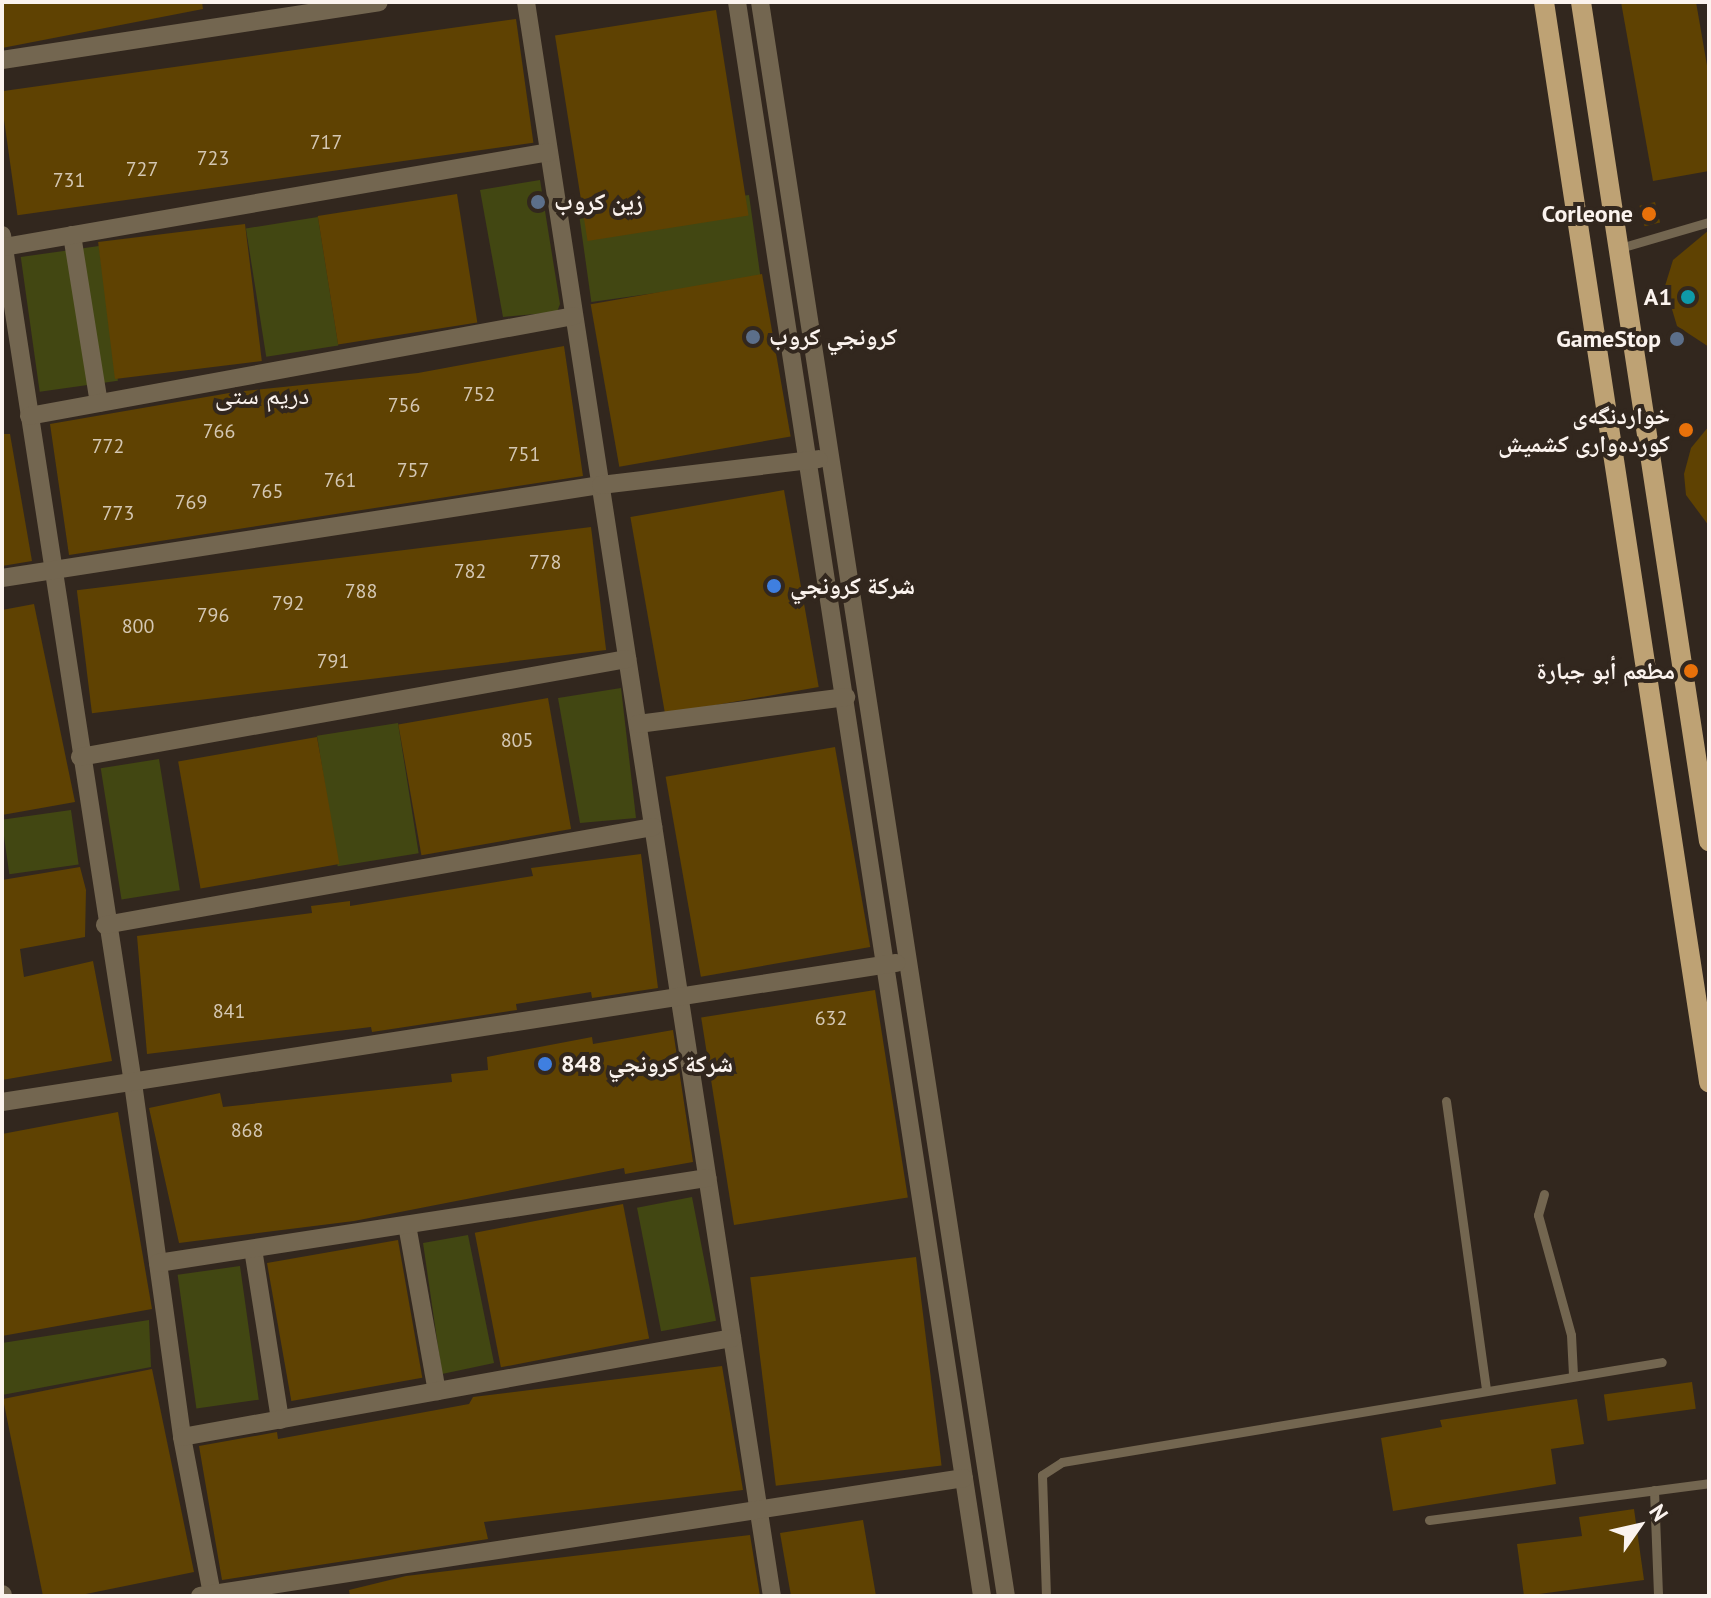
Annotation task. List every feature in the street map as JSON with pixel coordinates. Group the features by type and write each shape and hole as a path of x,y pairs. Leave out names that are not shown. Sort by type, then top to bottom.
{"main road":[{"path":"1544,2 1709,1082"},
{"path":"1581,2 1709,841"},
{"path":"1619,487 1627,505 1638,508 1653,499 1655,486"},
{"path":"1637,608 1641,591 1651,585 1667,590 1673,602"}],"street":[{"path":"2,60 379,2"},
{"path":"526,2 772,1596"},
{"path":"737,2 982,1596"},
{"path":"760,2 1006,1596"},
{"path":"549,152 72,235 3,241 105,925 133,1083 206,1595 758,1507 964,1478"},
{"path":"766,186 788,182"},
{"path":"72,235 99,403"},
{"path":"29,416 574,316"},
{"path":"2,578 601,485 831,458"},
{"path":"80,757 627,659"},
{"path":"638,724 846,697"},
{"path":"105,925 653,827"},
{"path":"2,1102 909,961"},
{"path":"158,1263 707,1178"},
{"path":"407,1225 437,1391"},
{"path":"253,1249 280,1420"},
{"path":"182,1437 732,1338"},
{"path":"973,1532 995,1528"}],"lane":[{"path":"1620,248 1709,222"},
{"path":"1446,1101 1486,1388"},
{"path":"1544,1194 1538,1215 1571,1335 1573,1375"},
{"path":"1046,1596 1042,1475 1062,1462 1486,1388 1662,1362"},
{"path":"1429,1520 1709,1483"},
{"path":"1654,1490 1658,1596"}],"green space":[{"path":"540,180 560,304 557,312 503,317 480,190"},
{"path":"749,195 761,278 591,302 580,219"},
{"path":"318,217 338,345 266,357 246,228"},
{"path":"99,246 118,381 40,392 21,257"},
{"path":"621,688 636,818 580,823 558,698"},
{"path":"398,723 419,853 338,866 317,736"},
{"path":"159,759 180,890 122,900 101,768"},
{"path":"71,810 79,864 9,874 2,820"},
{"path":"692,1197 716,1321 661,1331 637,1208"},
{"path":"468,1235 494,1363 442,1374 423,1243"},
{"path":"240,1266 259,1400 196,1408 178,1275"},
{"path":"149,1320 151,1367 2,1395 2,1343"}],"building":[{"path":"2,2 202,2 203,9 2,48"},
{"path":"1621,2 1696,2 1709,77 1709,171 1653,181"},
{"path":"716,10 749,215 588,241 555,35"},
{"path":"516,19 533,143 17,215 2,91"},
{"path":"457,194 477,322 338,344 318,216"},
{"name":"Corleone","path":"1655,202 1660,222 1645,226 1639,206"},
{"path":"245,224 262,361 115,379 98,242"},
{"name":"A1","path":"1709,230 1709,347 1677,326 1665,286 1673,260"},
{"path":"762,274 791,436 619,467 591,304"},
{"path":"564,346 583,476 69,555 50,424 235,392 418,373"},
{"path":"1709,426 1709,526 1686,495 1684,474 1691,448"},
{"path":"2,434 10,434 32,561 2,566"},
{"path":"784,490 819,687 665,714 630,517"},
{"path":"591,527 606,650 92,713 77,590"},
{"path":"34,604 75,802 2,815 2,610"},
{"path":"548,698 571,829 421,855 398,724"},
{"path":"317,737 339,864 201,889 178,761"},
{"path":"835,747 870,947 701,977 666,777"},
{"path":"641,854 658,988 592,998 591,992 516,1004 517,1010 372,1032 371,1027 147,1054 137,936 312,913 311,906 350,901 350,906 533,876 531,868"},
{"path":"80,867 86,890 85,937 20,949 24,977 93,961 112,1061 2,1080 2,880"},
{"path":"875,990 908,1197 734,1225 701,1018"},
{"path":"673,1030 693,1162 625,1174 624,1168 354,1221 179,1243 149,1108 220,1093 223,1107 452,1082 451,1074 488,1070 487,1057 592,1037 593,1044"},
{"path":"118,1112 152,1309 2,1336 2,1134"},
{"path":"623,1204 649,1338 501,1367 475,1233"},
{"path":"398,1240 422,1378 291,1401 267,1263"},
{"path":"916,1257 942,1465 776,1486 750,1277"},
{"path":"722,1366 743,1490 484,1522 488,1539 222,1580 199,1446 277,1432 278,1439 469,1404 473,1397"},
{"path":"152,1369 194,1572 76,1596 43,1596 3,1399"},
{"path":"1692,1382 1696,1409 1608,1421 1604,1394"},
{"path":"1577,1399 1584,1444 1551,1449 1556,1484 1393,1511 1381,1438 1442,1427 1440,1420"},
{"path":"1634,1509 1644,1580 1524,1596 1517,1544 1582,1536 1579,1517"},
{"path":"863,1520 876,1596 791,1596 780,1533"},
{"path":"750,1535 760,1596 350,1596 349,1590 406,1576"}],"place":[{"name":"زين كروب","path":"538,202"},
{"name":"Corleone","path":"1649,214"},
{"name":"A1","path":"1688,297"},
{"name":"كرونجي كروب","path":"753,337"},
{"name":"GameStop","path":"1677,339"},
{"name":"خواردنگەی کوردەواری کشمیش","path":"1686,430"},
{"name":"شركة كرونجي","path":"774,586"},
{"name":"مطعم أبو جبارة","path":"1691,671"},
{"name":"شركة كرونجي 848","path":"545,1064"}],"district":[{"name":"دریم ستی","path":"262,395"}]}
